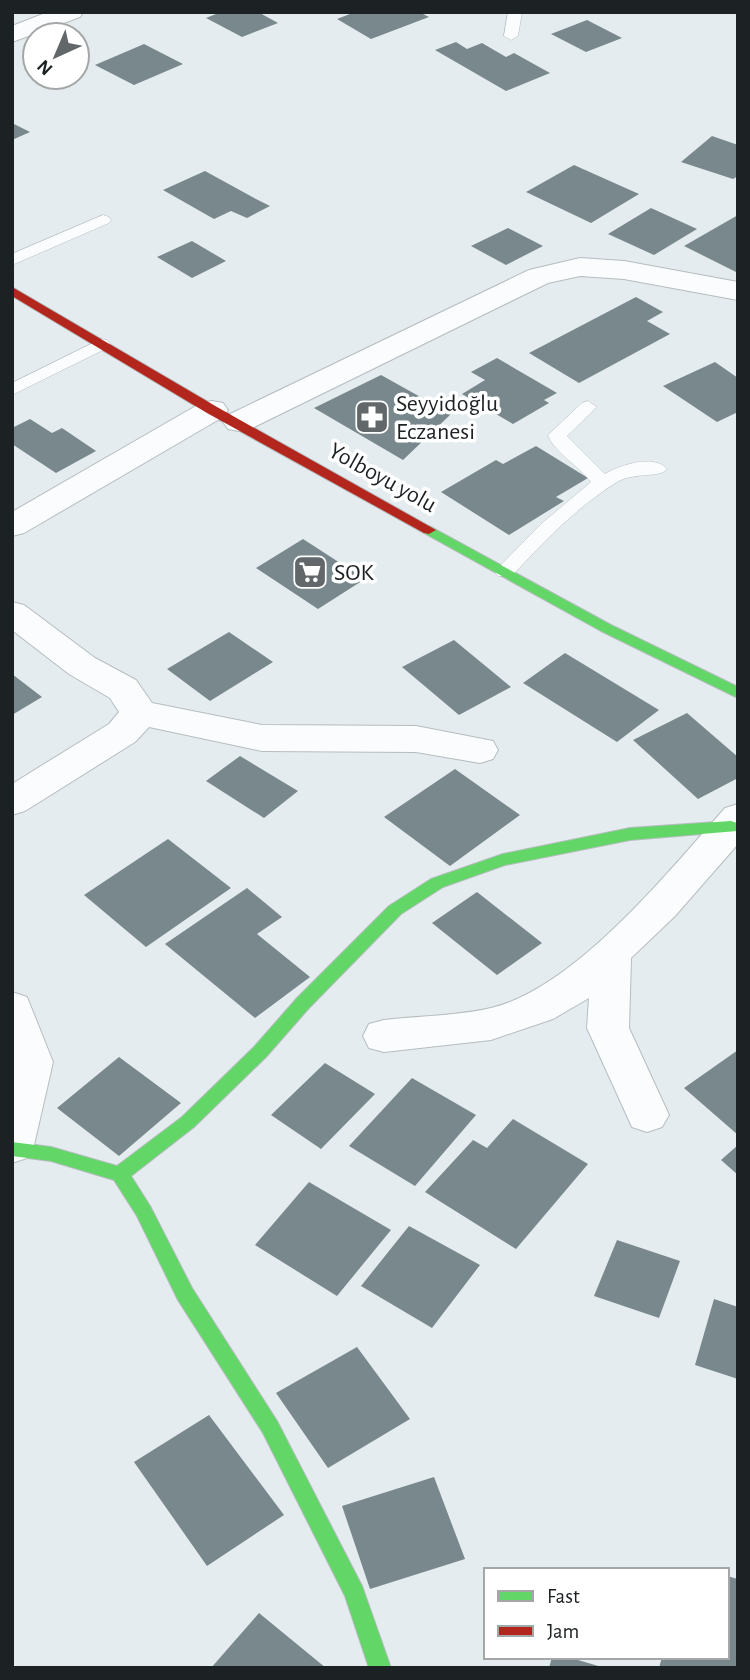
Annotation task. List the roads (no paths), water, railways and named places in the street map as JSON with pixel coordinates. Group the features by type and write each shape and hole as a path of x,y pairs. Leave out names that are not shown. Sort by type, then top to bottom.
{"street":[{"path":"12,35 71,12"},
{"path":"12,526 225,416 539,276 580,268 624,270 738,291"},
{"name":"Yolboyu yolu","path":"12,291 225,416 505,572 607,628 738,693"},
{"path":"12,612 82,666 123,689 133,701 137,712 134,722 122,733 12,802"},
{"path":"137,712 262,738 416,739 480,750"},
{"path":"384,1036 491,1024 538,1008 575,986 661,906 735,822"},
{"path":"120,1174 188,1122 260,1052 303,1003 395,910 437,883 503,860 630,834 735,822"},
{"path":"611,952 608,1028 647,1115"},
{"path":"12,1008 33,1062 12,1147 51,1154 120,1174 144,1211 185,1294 270,1427 355,1592 380,1668"}],"lane":[{"path":"511,36 515,12"},
{"path":"12,260 103,220"},
{"path":"12,390 100,344"},
{"path":"588,407 557,435 559,442 586,463 603,484"},
{"path":"505,572 529,545 603,484 629,469 658,469"}],"place":[{"name":"Seyyidoğlu Eczanesi","path":"372,417"},
{"name":"SOK","path":"310,572"}]}
